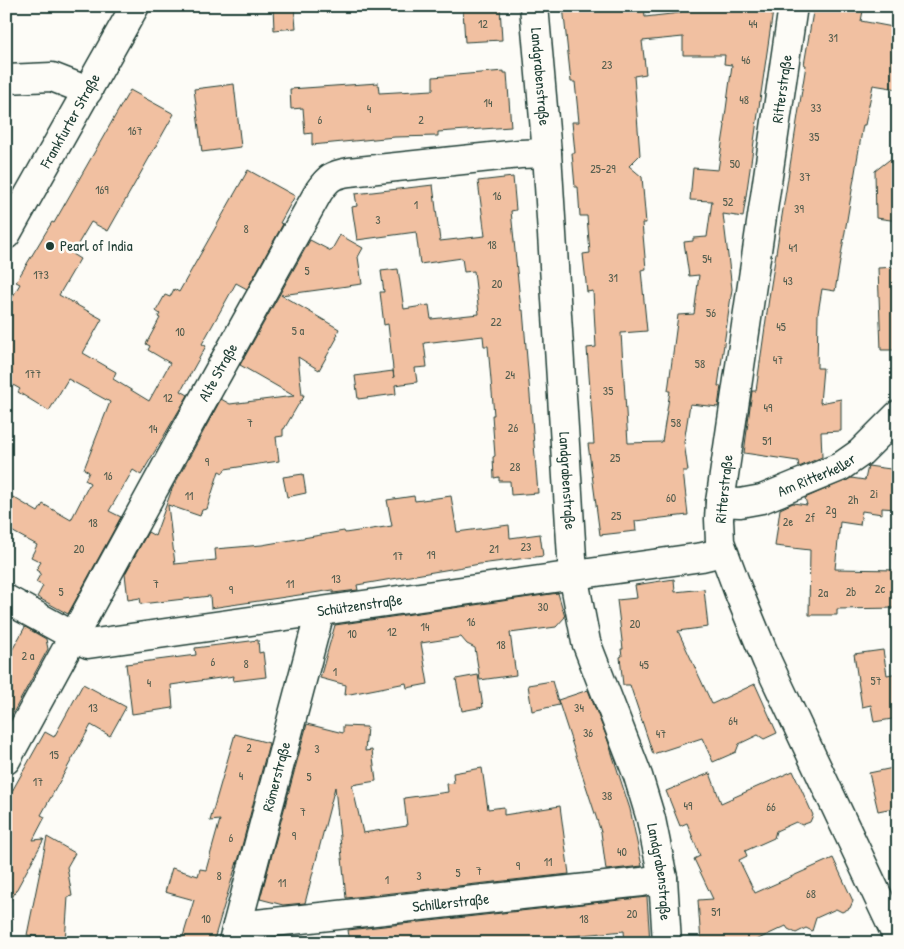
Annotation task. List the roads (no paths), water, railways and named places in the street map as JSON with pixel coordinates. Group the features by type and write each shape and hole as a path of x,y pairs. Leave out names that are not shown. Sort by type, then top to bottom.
{"street":[{"name":"Frankfurter Straße","path":"6,235 134,6"},
{"name":"Landgrabenstraße","path":"534,6 547,153 573,574 586,642 638,776 651,819 663,878 667,943"},
{"name":"Ritterstraße","path":"794,6 720,502 719,526 723,552 767,661 898,939"},
{"path":"6,79 52,77 88,91"},
{"name":"Alte Straße","path":"6,760 185,433 328,178 335,174 349,172 520,154 547,153"},
{"name":"Am Ritterkeller","path":"720,502 740,504 762,499 840,467 860,453 898,415"},
{"name":"Schützenstraße","path":"6,599 88,644 702,557 723,552"},
{"name":"Römerstraße","path":"235,934 320,612"},
{"name":"Schillerstraße","path":"235,934 663,878"}],"place":[{"name":"Pearl of India","path":"50,246"}]}
